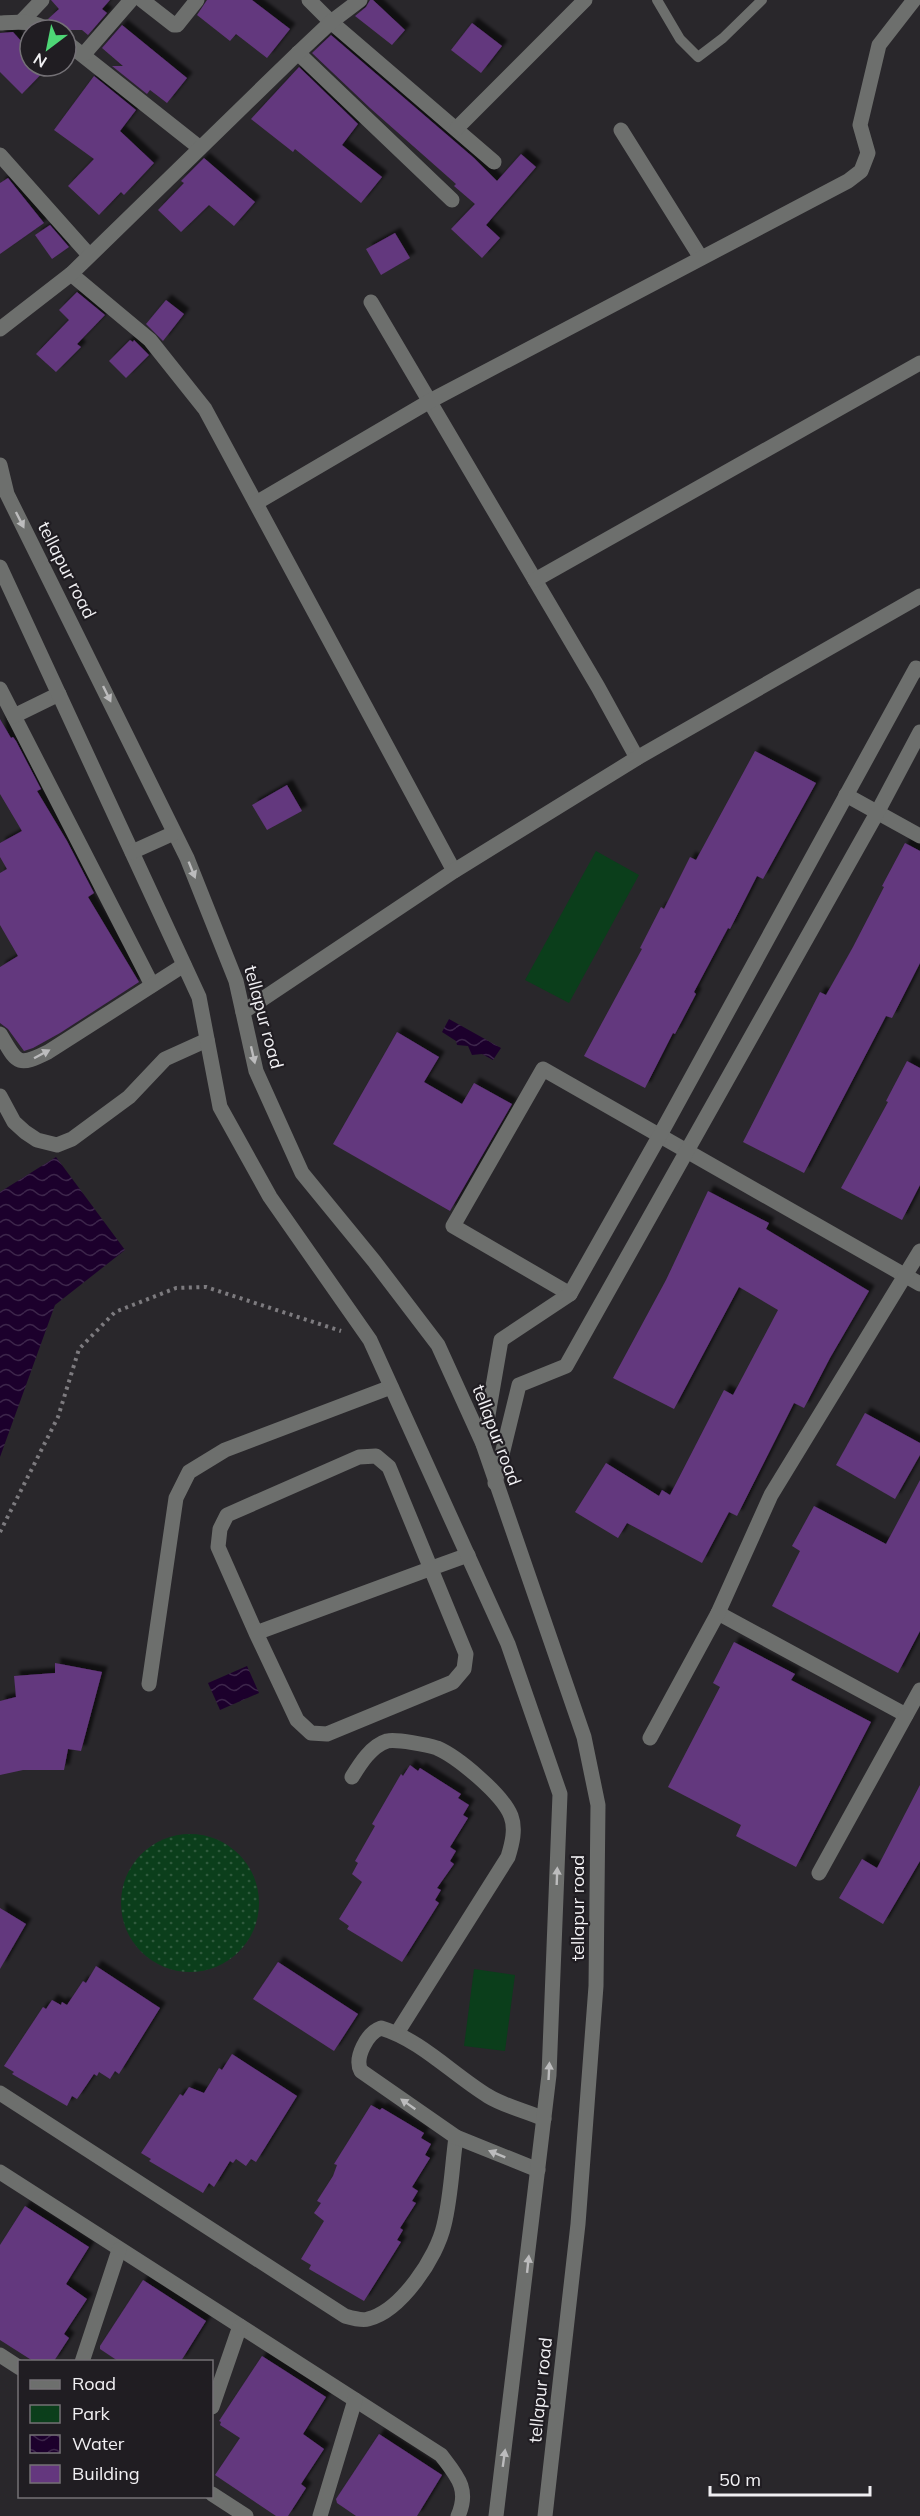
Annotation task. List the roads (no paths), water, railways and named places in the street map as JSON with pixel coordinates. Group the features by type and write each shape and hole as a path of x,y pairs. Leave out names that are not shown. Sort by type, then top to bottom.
{"street":[{"path":"25,18 42,0"},
{"path":"84,54 131,0"},
{"path":"142,0 171,25 177,25 197,0"},
{"path":"309,0 331,22 494,162"},
{"path":"0,329 71,274 298,53 331,22 360,0"},
{"path":"457,128 585,0"},
{"path":"256,503 430,401 848,181 861,171 868,153 860,125 879,45 914,0"},
{"path":"0,24 18,22"},
{"path":"78,50 200,148"},
{"path":"298,53 452,200"},
{"path":"621,130 701,258"},
{"path":"0,155 89,255"},
{"path":"71,274 150,340 205,409 454,871"},
{"path":"371,302 637,758"},
{"path":"535,580 920,363"},
{"name":"tellapur road","path":"0,465 7,494 187,858 236,981 256,1071 302,1173 374,1261 438,1345 483,1444 584,1737 598,1805 596,1986 578,2224 545,2516"},
{"path":"0,567 199,997 219,1107 270,1197 370,1340 508,1644 560,1794 549,2075 501,2515"},
{"path":"243,1012 454,871 637,758 920,596"},
{"path":"483,1444 501,1340 570,1294 660,1135 916,668 920,670"},
{"path":"0,689 152,985"},
{"path":"14,716 59,694"},
{"path":"495,1483 519,1386 566,1366 686,1148 877,813 920,732"},
{"path":"846,795 920,836"},
{"path":"132,852 174,832"},
{"path":"0,1034 14,1057 20,1062 27,1062 48,1052 184,965"},
{"path":"0,1096 14,1122 25,1132 37,1140 57,1145 72,1139 129,1097 165,1059 207,1040"},
{"path":"570,1294 453,1226 543,1069 686,1148 913,1280"},
{"path":"650,1738 718,1613 771,1495 913,1280 920,1251"},
{"path":"149,1684 176,1498 189,1472 225,1450 392,1387"},
{"path":"376,1456 389,1467 432,1568 466,1654 464,1669 453,1682 327,1734 311,1733 297,1720 256,1633 218,1547 220,1529 227,1515 359,1457 376,1456"},
{"path":"256,1633 468,1555"},
{"path":"718,1613 906,1715"},
{"path":"819,1873 920,1690"},
{"path":"352,1777 373,1750 387,1741 437,1749 479,1778 501,1797 512,1817 513,1840 508,1857 397,2033"},
{"path":"538,2170 456,2137 361,2071 357,2064 358,2058 375,2030 381,2028 397,2033 490,2097 544,2119"},
{"path":"0,2093 345,2316 366,2320 389,2311 411,2287 436,2247 444,2226 456,2137"},
{"path":"0,2172 441,2455 464,2490 464,2504 458,2516"},
{"path":"82,2360 119,2250"},
{"path":"213,2404 240,2326"},
{"path":"0,2355 18,2367"},
{"path":"320,2516 355,2400"},
{"path":"213,2495 246,2516"}],"lane":[{"path":"657,0 680,39 698,57 723,38 762,0"}],"water":[{"path":"449,1019 501,1048 493,1060 482,1054 472,1055 468,1046 457,1045 456,1041 442,1032"},
{"path":"56,1157 125,1250 55,1305 0,1457 0,1192"},
{"path":"247,1666 259,1693 220,1710 208,1683"}]}
